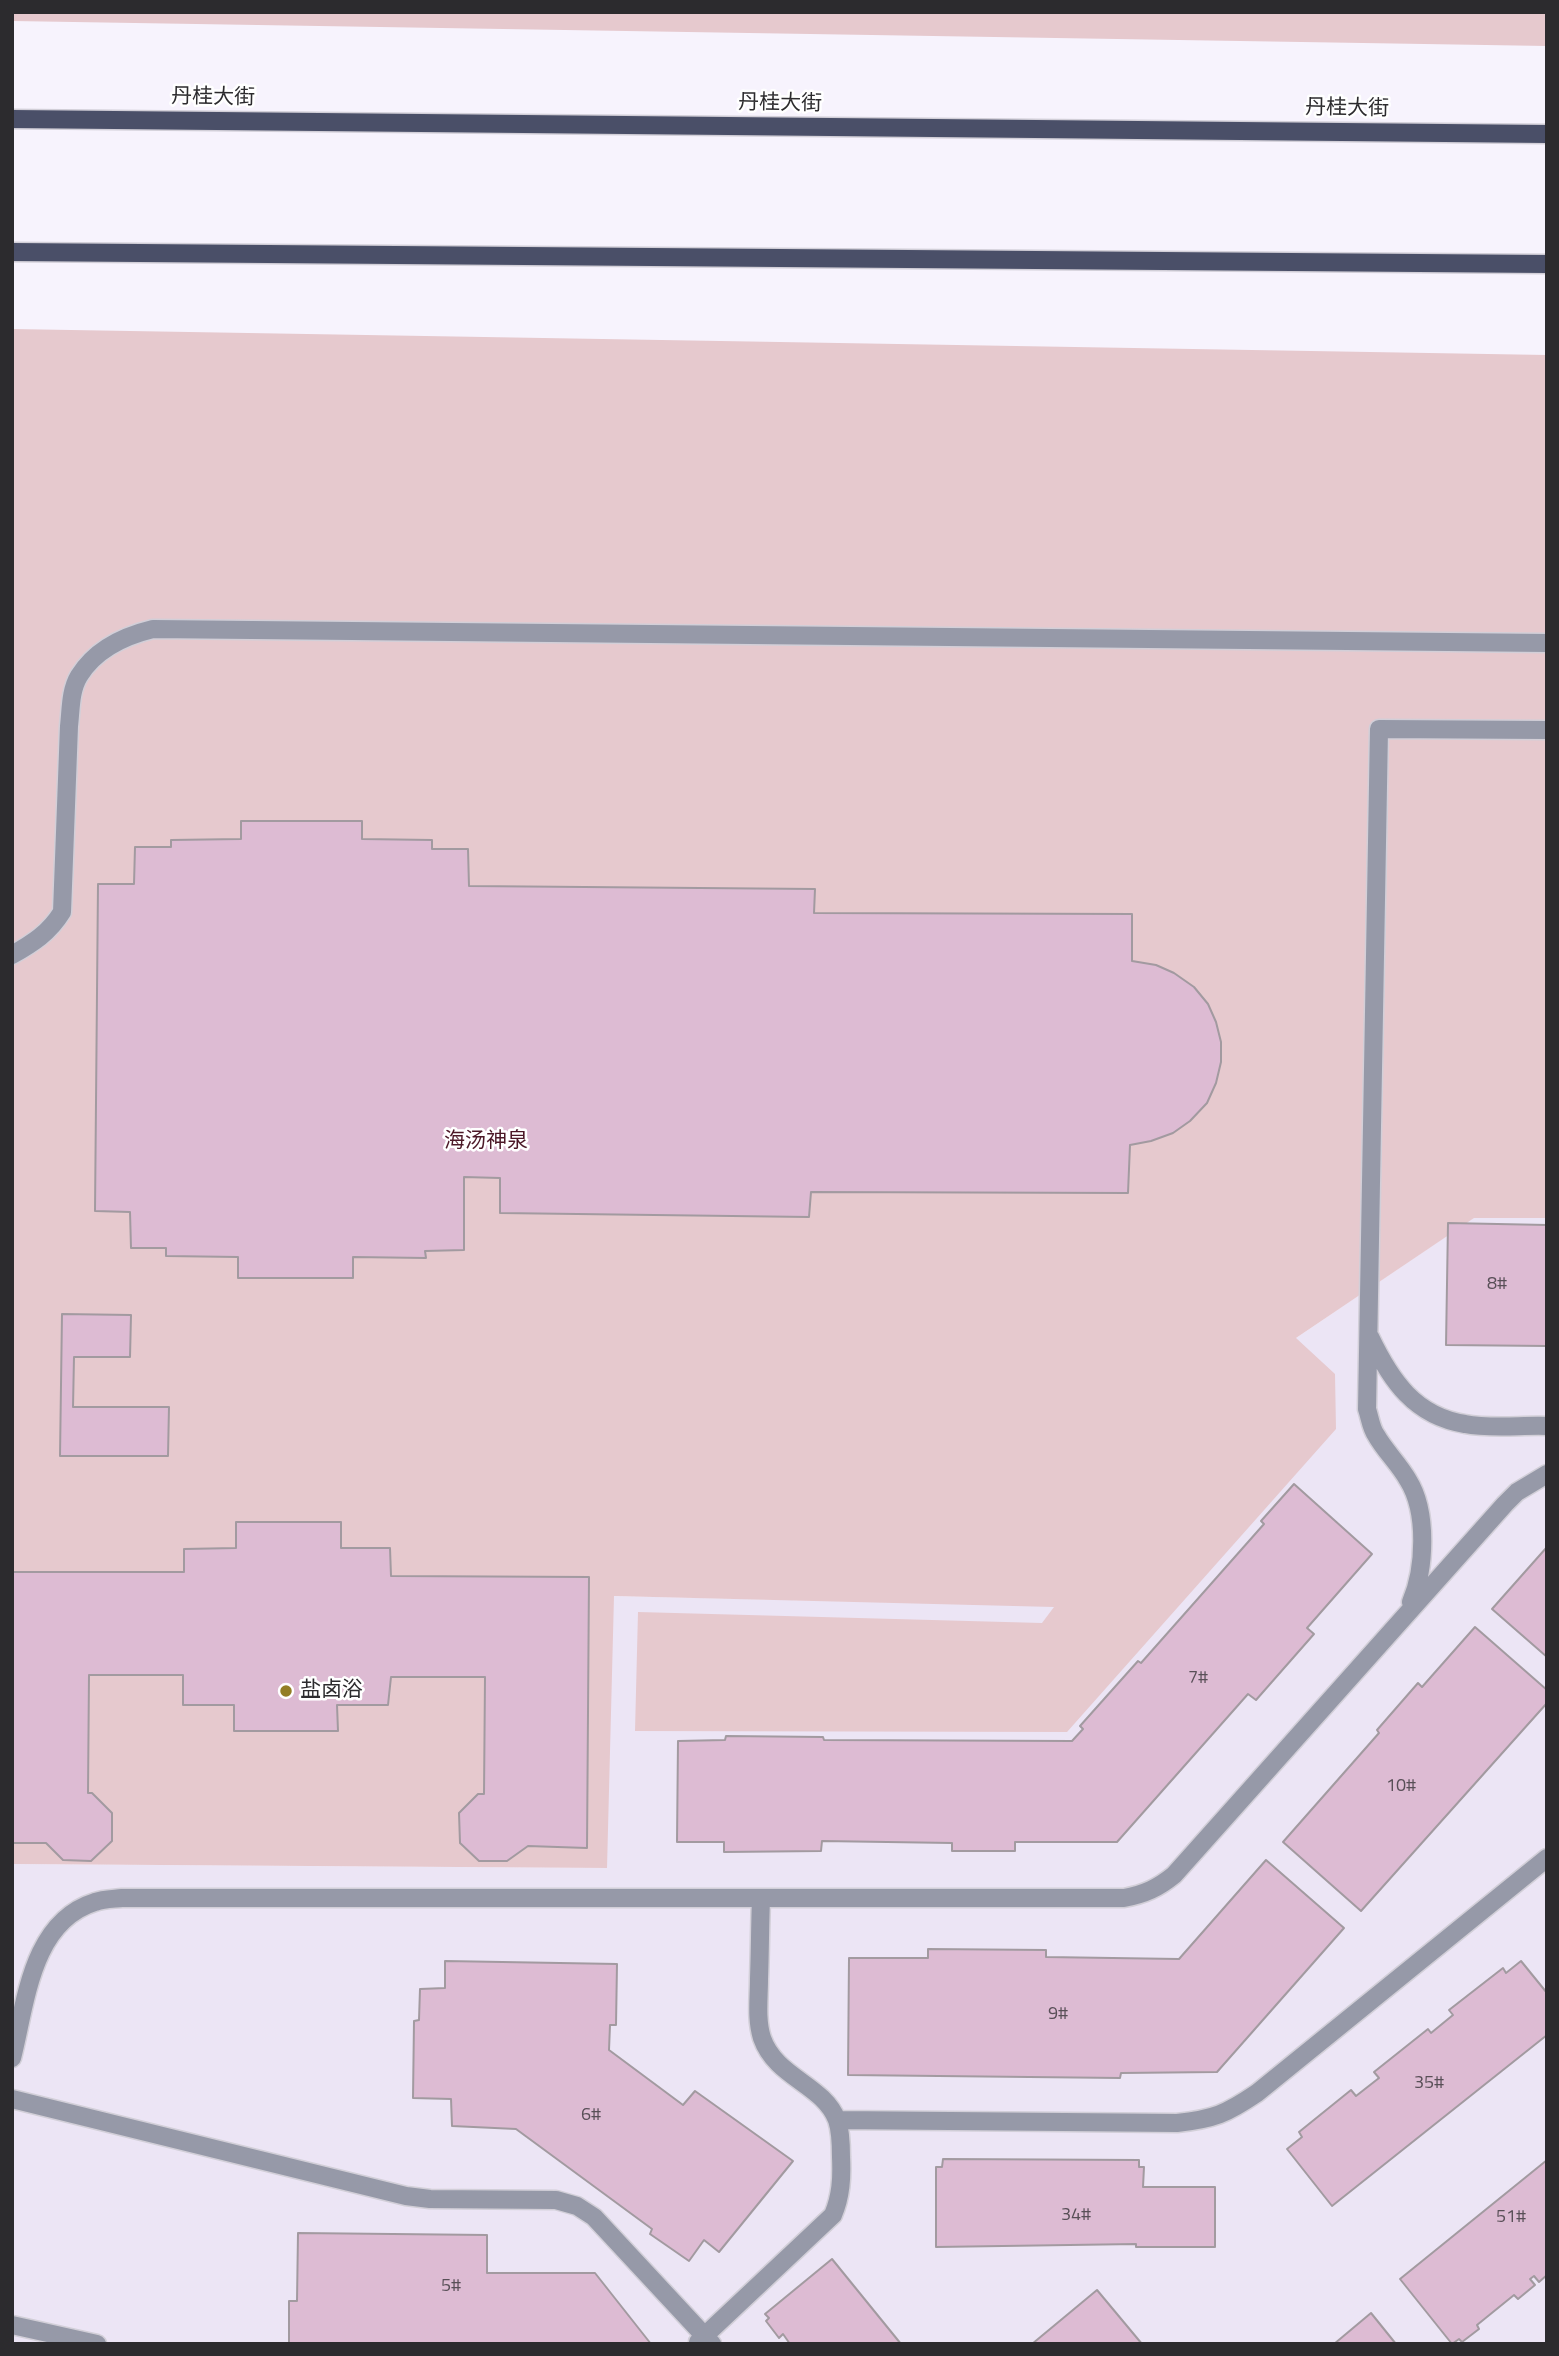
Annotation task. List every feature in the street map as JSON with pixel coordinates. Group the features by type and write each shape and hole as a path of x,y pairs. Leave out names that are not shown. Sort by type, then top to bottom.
{"main road":[{"name":"丹桂大街","path":"12,119 1547,134"},
{"path":"12,252 1547,264"}],"street":[{"path":"12,955 52,928 62,912 69,726 72,696 79,677 111,644 132,634 153,629 1547,643"},
{"path":"1406,1615 1418,1587 1422,1553 1420,1515 1409,1482 1374,1433 1367,1409 1379,729 1547,730"},
{"path":"1368,1334 1385,1367 1401,1389 1429,1413 1466,1425 1547,1426"},
{"path":"12,2058 41,1950 52,1932 72,1914 94,1902 122,1898 1124,1898 1158,1888 1174,1875 1504,1504 1517,1492 1547,1474"},
{"path":"837,2120 1163,2123 1206,2120 1233,2109 1257,2093 1547,1858"},
{"path":"12,2099 406,2196 430,2199 555,2200 577,2206 594,2217 705,2341 833,2215 842,2180 841,2138 837,2120 828,2105 788,2074 772,2057 762,2038 759,2018 761,1898"},
{"path":"12,2325 97,2344"}],"shaded area":[{"path":"1547,1168 1547,2344 12,2344 12,1864 606,1868 613,1596 1055,1606 1296,1338"}],"green space":[{"path":"12,12 1547,12 1547,46 12,21"},
{"name":"海汤神泉","path":"12,329 1547,355 1547,1218 1474,1218 1296,1338 1335,1374 1336,1429 1067,1732 635,1731 638,1612 1042,1623 1054,1607 614,1596 607,1868 12,1864"}],"building":[{"path":"241,821 362,821 362,839 432,840 432,849 468,849 469,886 815,889 814,913 1132,914 1132,961 1156,965 1174,973 1194,987 1208,1004 1221,1042 1221,1062 1216,1083 1207,1103 1190,1121 1173,1133 1130,1145 1128,1193 811,1192 809,1217 500,1213 500,1178 464,1177 464,1250 425,1251 426,1258 353,1257 353,1278 238,1278 238,1257 166,1256 166,1248 131,1248 130,1212 95,1211 98,884 134,884 135,847 171,847 171,840 241,839"},
{"path":"1448,1223 1547,1225 1547,1346 1446,1345"},
{"path":"62,1314 131,1315 130,1357 74,1357 73,1407 169,1407 168,1456 60,1456"},
{"path":"1294,1484 1372,1554 1307,1628 1314,1634 1256,1700 1248,1694 1117,1842 1015,1842 1015,1851 952,1851 952,1843 822,1841 821,1851 724,1852 724,1842 677,1842 678,1741 725,1740 726,1736 823,1737 824,1740 1072,1741 1083,1729 1080,1726 1138,1661 1141,1663 1264,1524 1261,1521"},
{"name":"盐卤浴","path":"236,1522 341,1522 341,1548 390,1548 391,1576 589,1577 587,1848 528,1846 507,1861 479,1861 460,1843 459,1813 478,1794 484,1794 485,1677 391,1677 388,1705 337,1705 338,1731 234,1731 234,1705 183,1705 183,1675 89,1675 88,1793 92,1793 112,1813 112,1841 91,1861 63,1860 46,1843 12,1843 12,1572 184,1572 184,1549 236,1548"},
{"path":"1547,1547 1547,1657 1492,1609"},
{"path":"1475,1627 1547,1690 1547,1703 1361,1911 1283,1842 1379,1733 1377,1730 1418,1683 1422,1687"},
{"path":"1266,1860 1344,1928 1217,2072 1121,2073 1120,2078 848,2075 849,1958 928,1958 928,1949 1046,1950 1046,1957 1179,1959"},
{"path":"445,1961 617,1964 616,2025 610,2025 609,2050 683,2105 695,2091 793,2161 719,2252 704,2240 689,2261 650,2234 652,2229 516,2129 452,2126 451,2099 413,2098 414,2021 419,2020 420,1989 445,1988"},
{"path":"1521,1961 1547,1993 1547,2035 1332,2206 1287,2149 1302,2137 1299,2132 1351,2090 1356,2096 1379,2078 1374,2072 1428,2029 1431,2033 1453,2015 1449,2010 1503,1968 1506,1973"},
{"path":"943,2159 1139,2160 1139,2167 1144,2167 1143,2187 1215,2187 1215,2247 1136,2247 1136,2244 936,2247 936,2167 942,2167"},
{"path":"1547,2160 1547,2275 1539,2282 1534,2276 1530,2279 1535,2285 1518,2299 1514,2295 1477,2325 1479,2329 1462,2342 1459,2339 1452,2344 1400,2279"},
{"path":"298,2233 487,2235 487,2273 595,2273 651,2344 289,2344 289,2301 297,2301"},
{"path":"832,2259 901,2344 790,2344 783,2334 779,2338 766,2321 769,2318 765,2314"},
{"path":"1097,2290 1142,2344 1032,2344"},
{"path":"1371,2313 1396,2344 1334,2344"}],"place":[{"name":"盐卤浴","path":"286,1691"}]}
